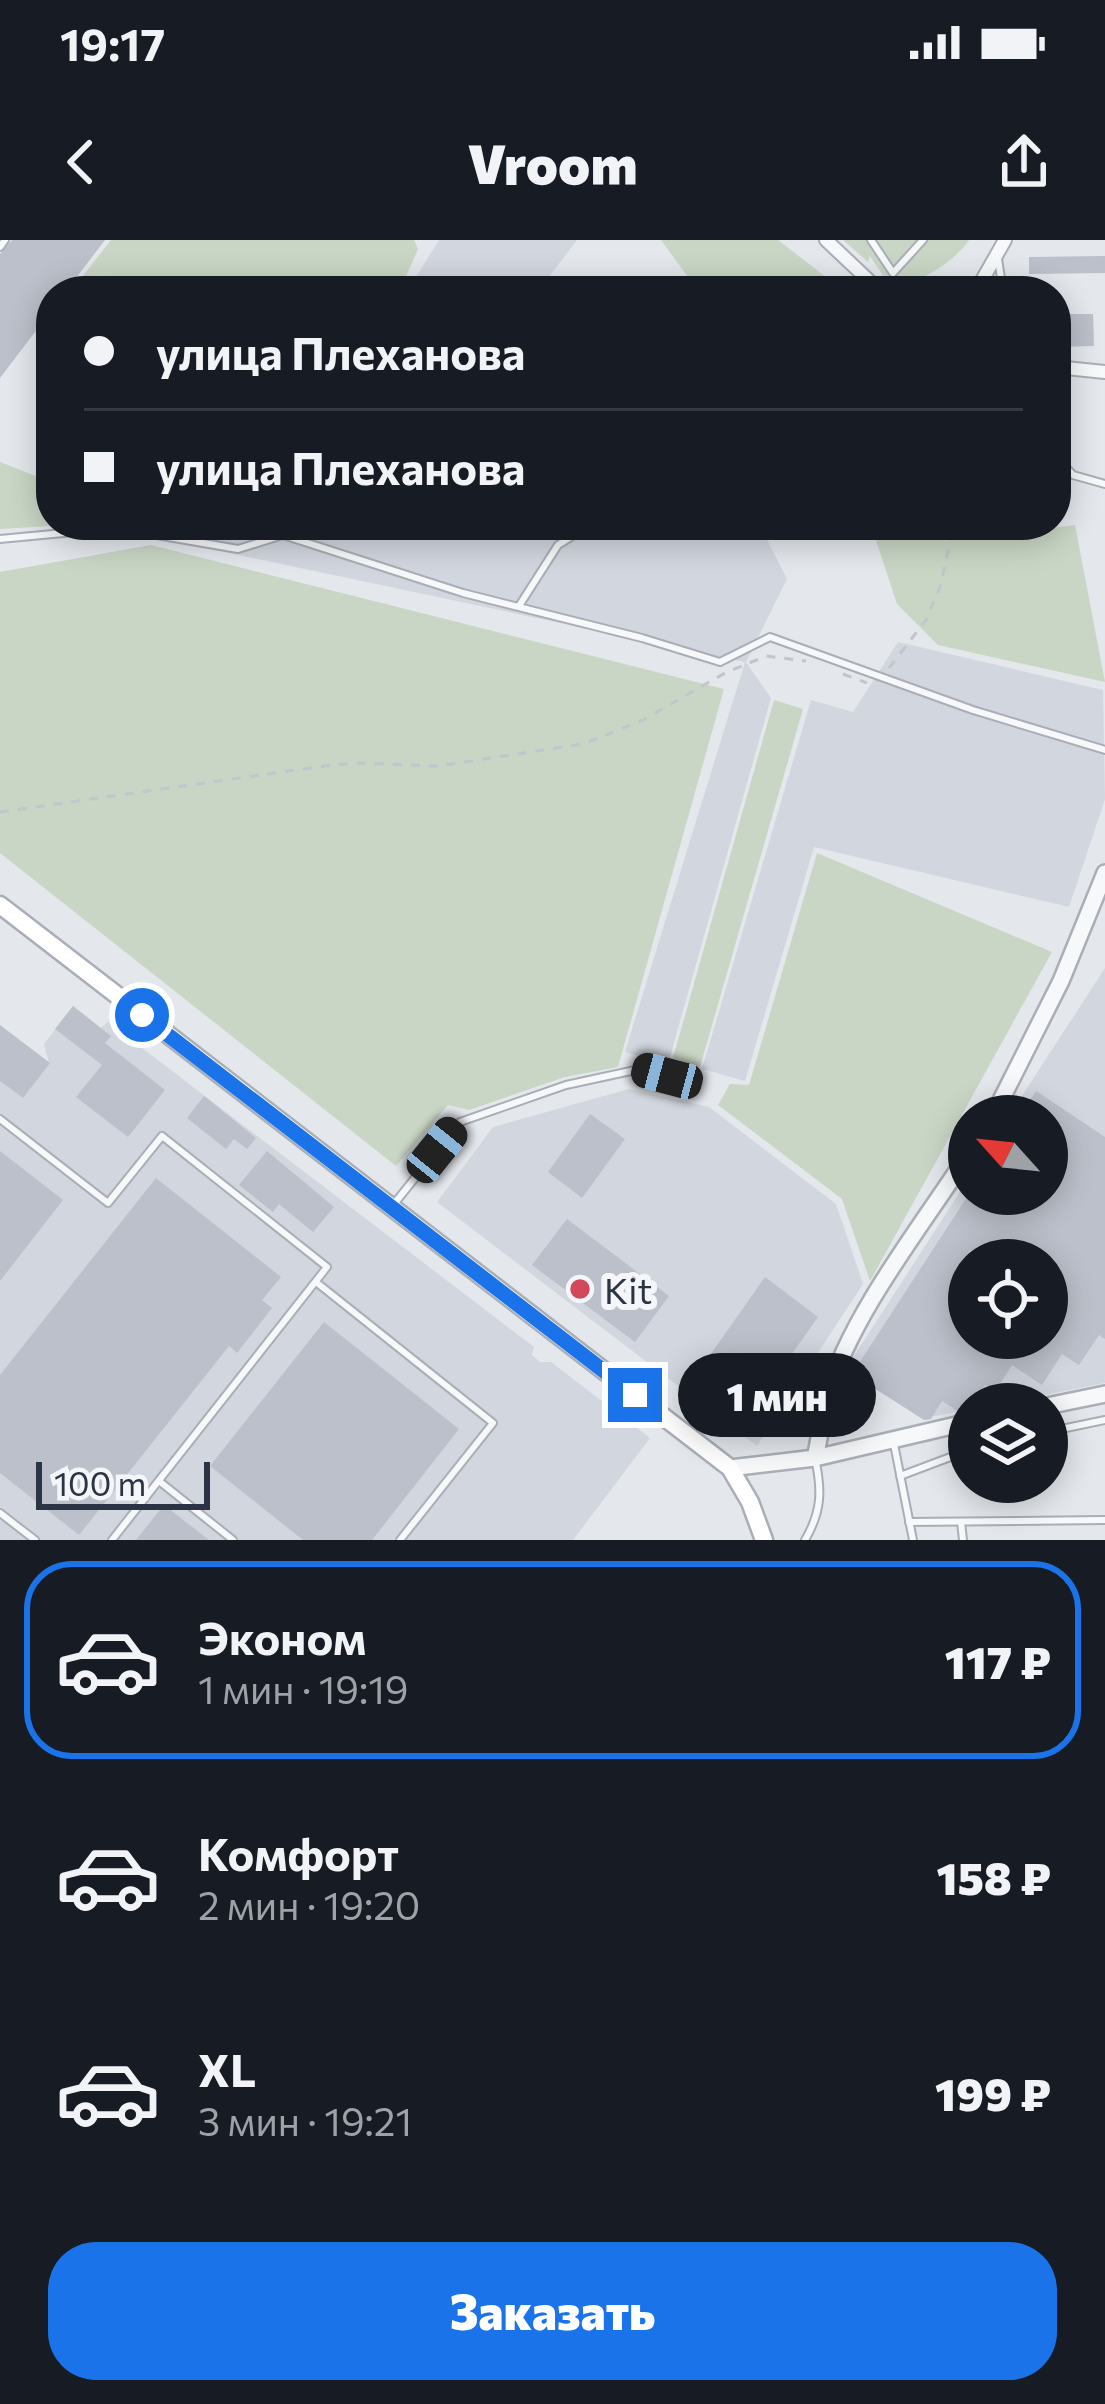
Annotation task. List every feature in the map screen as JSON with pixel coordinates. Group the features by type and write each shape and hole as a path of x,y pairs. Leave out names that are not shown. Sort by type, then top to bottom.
{"main road":[{"path":"0,904 730,1468 751,1502 764,1540"}],"street":[{"path":"826,240 864,276"},
{"path":"985,276 1005,240"},
{"path":"1071,369 1105,372"},
{"path":"1004,1095 1061,981 1105,873"},
{"path":"815,1458 829,1392 848,1348 948,1185"},
{"path":"1068,1402 1105,1394"},
{"path":"730,1468 815,1458 948,1427"}],"lane":[{"path":"872,240 893,273 923,240"},
{"path":"997,256 1000,276"},
{"path":"1071,473 1105,484"},
{"path":"0,539 36,536"},
{"path":"186,540 238,549 267,540"},
{"path":"299,540 720,662 770,637 880,678 1105,750"},
{"path":"519,607 558,545 566,540"},
{"path":"392,1207 460,1122 566,1085 640,1069 694,1084"},
{"path":"0,1119 108,1203 162,1136 327,1267 112,1540"},
{"path":"316,1282 493,1423 400,1540"},
{"path":"1068,1428 1105,1420"},
{"path":"893,1440 913,1540"},
{"path":"805,1540 815,1524 823,1492 815,1458"},
{"path":"900,1476 948,1458"},
{"path":"159,1481 233,1540"},
{"path":"0,1513 35,1540"},
{"path":"909,1522 1105,1520"},
{"path":"961,1522 963,1540"}],"path":[{"path":"832,669 863,684 880,678 926,620 940,587 951,540"},
{"path":"0,812 324,766 437,766 583,744 643,720 725,673 766,656 812,661"}],"shaded area":[{"path":"439,240 577,240 549,276 417,276"},
{"path":"205,540 767,540 787,579 746,662 771,698 668,1064 625,1052 745,662 201,547"},
{"path":"898,642 1103,690 1105,799 1069,907 814,847 745,1081 702,1069 811,700 853,712"},
{"path":"1105,968 1105,1383 1068,1390 1068,1383 948,1383 948,1414 924,1418 845,1370 948,1211 948,1215 1068,1215 1068,1095 1023,1095"},
{"path":"73,1006 101,1028 108,1022 534,1347 532,1355 540,1362 551,1362 650,1438 573,1540 0,1540 0,1081 23,1098 49,1063 44,1044"},
{"path":"629,1089 709,1107 836,1204 863,1284 757,1446 437,1202 493,1127"}],"green space":[{"path":"111,240 414,240 418,249 406,276 83,276"},
{"path":"661,240 778,240 825,276 687,276"},
{"path":"843,240 969,240 954,257 923,276 883,276 870,256 868,262"},
{"path":"0,462 36,476 36,527 0,529"},
{"path":"1075,525 1105,682 938,645 897,604 876,540 1071,540 1071,526"},
{"path":"151,545 724,689 618,1067 565,1077 469,1110 448,1105 396,1166 0,853 0,572"},
{"path":"774,700 803,709 700,1067 673,1058"},
{"path":"817,853 1052,952 973,1095 948,1095 948,1140 870,1281 842,1199 718,1105 730,1084 749,1085"}],"building":[{"path":"12,240 105,240 77,276 36,276 36,331 0,378 0,254"},
{"path":"1105,256 1105,273 1029,274 1029,257"},
{"path":"1071,314 1093,314 1094,346 1071,347"},
{"path":"73,1006 111,1036 105,1043 165,1090 128,1137 76,1097 102,1065 55,1029"},
{"path":"0,1025 50,1063 23,1098 0,1081"},
{"path":"204,1096 256,1138 247,1149 234,1139 226,1149 187,1118"},
{"path":"1068,1112 1105,1137 1105,1339 1099,1335 1079,1365 1068,1358 1068,1239 948,1239 948,1359 1059,1359 1043,1383 1012,1365 1001,1383 948,1383 948,1405 942,1401 931,1419 924,1420 852,1374 955,1215 1068,1215"},
{"path":"590,1114 625,1139 582,1198 548,1172"},
{"path":"0,1151 63,1200 0,1281"},
{"path":"267,1151 334,1207 313,1232 279,1204 273,1212 239,1185"},
{"path":"156,1178 281,1277 262,1300 272,1308 237,1353 229,1346 79,1535 0,1473 0,1375"},
{"path":"567,1219 669,1296 635,1342 532,1265"},
{"path":"765,1277 818,1317 743,1423 689,1385"},
{"path":"324,1322 459,1429 372,1540 303,1540 210,1466"},
{"path":"164,1505 209,1540 136,1540"}],"place":[{"name":"Kit","path":"580,1289"}],"route":[{"path":"142,1015 635,1395"}]}
